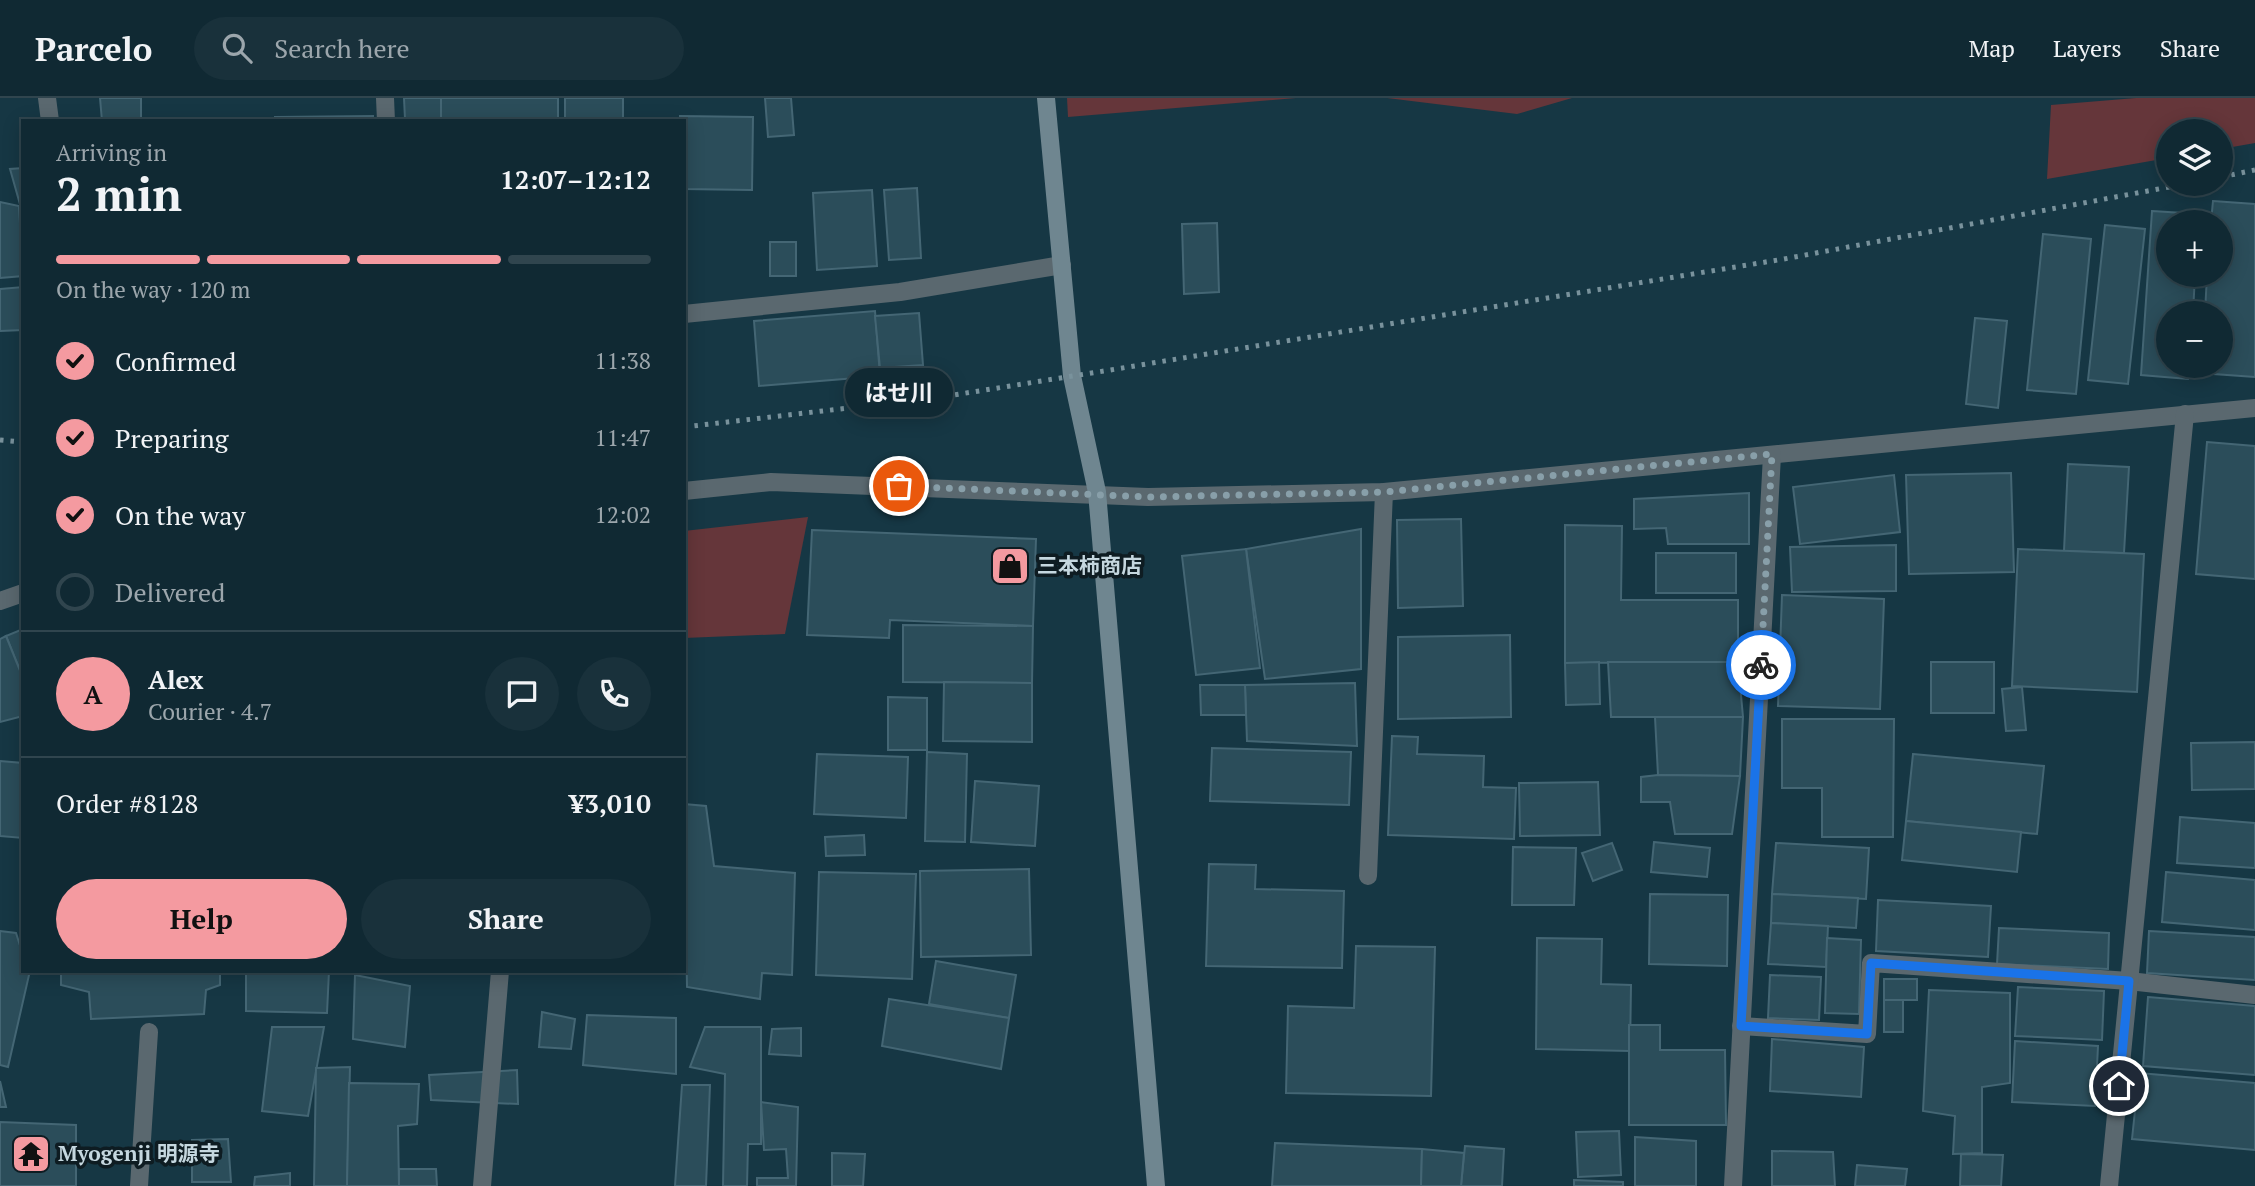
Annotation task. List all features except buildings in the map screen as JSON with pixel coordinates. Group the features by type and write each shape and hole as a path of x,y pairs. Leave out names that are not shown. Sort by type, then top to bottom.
{"street":[{"path":"47,98 50,119"},
{"path":"384,98 386,119"},
{"path":"1046,98 1072,376 1097,492 1156,1186"},
{"path":"686,314 900,292 1062,265"},
{"path":"686,491 771,482 1097,492 1148,497 1384,492 2255,408"},
{"path":"2109,1186 2185,414"},
{"path":"1733,1186 1772,454"},
{"path":"1368,876 1384,492"},
{"path":"0,601 21,594"},
{"path":"1741,1026 1867,1034 1871,963 2129,981 2255,995"},
{"path":"482,1186 500,973"},
{"path":"139,1186 149,1032"}],"shaded area":[{"path":"1067,98 1296,98 1068,117"},
{"path":"1387,98 1572,98 1517,114"},
{"path":"2136,98 2255,98 2255,143 2233,147 2233,119 2156,119 2156,160 2047,179 2051,105"},
{"path":"808,517 785,634 686,638 686,531"}],"railway":[{"path":"2233,175 2255,170"},
{"path":"686,427 935,398 1104,371 1784,259 2156,189"},
{"path":"0,440 21,442"}],"way so far":[{"path":"899,486 1097,492 1148,497 1384,492 1772,454 1761,665"}],"place":[{"name":"はせ川","path":"899,486"},
{"name":"三本柿商店","path":"1010,566"},
{"name":"Myogenji 明源寺","path":"31,1154"}],"route":[{"path":"1761,665 1741,1026 1867,1034 1871,963 2129,981 2119,1086"}]}
